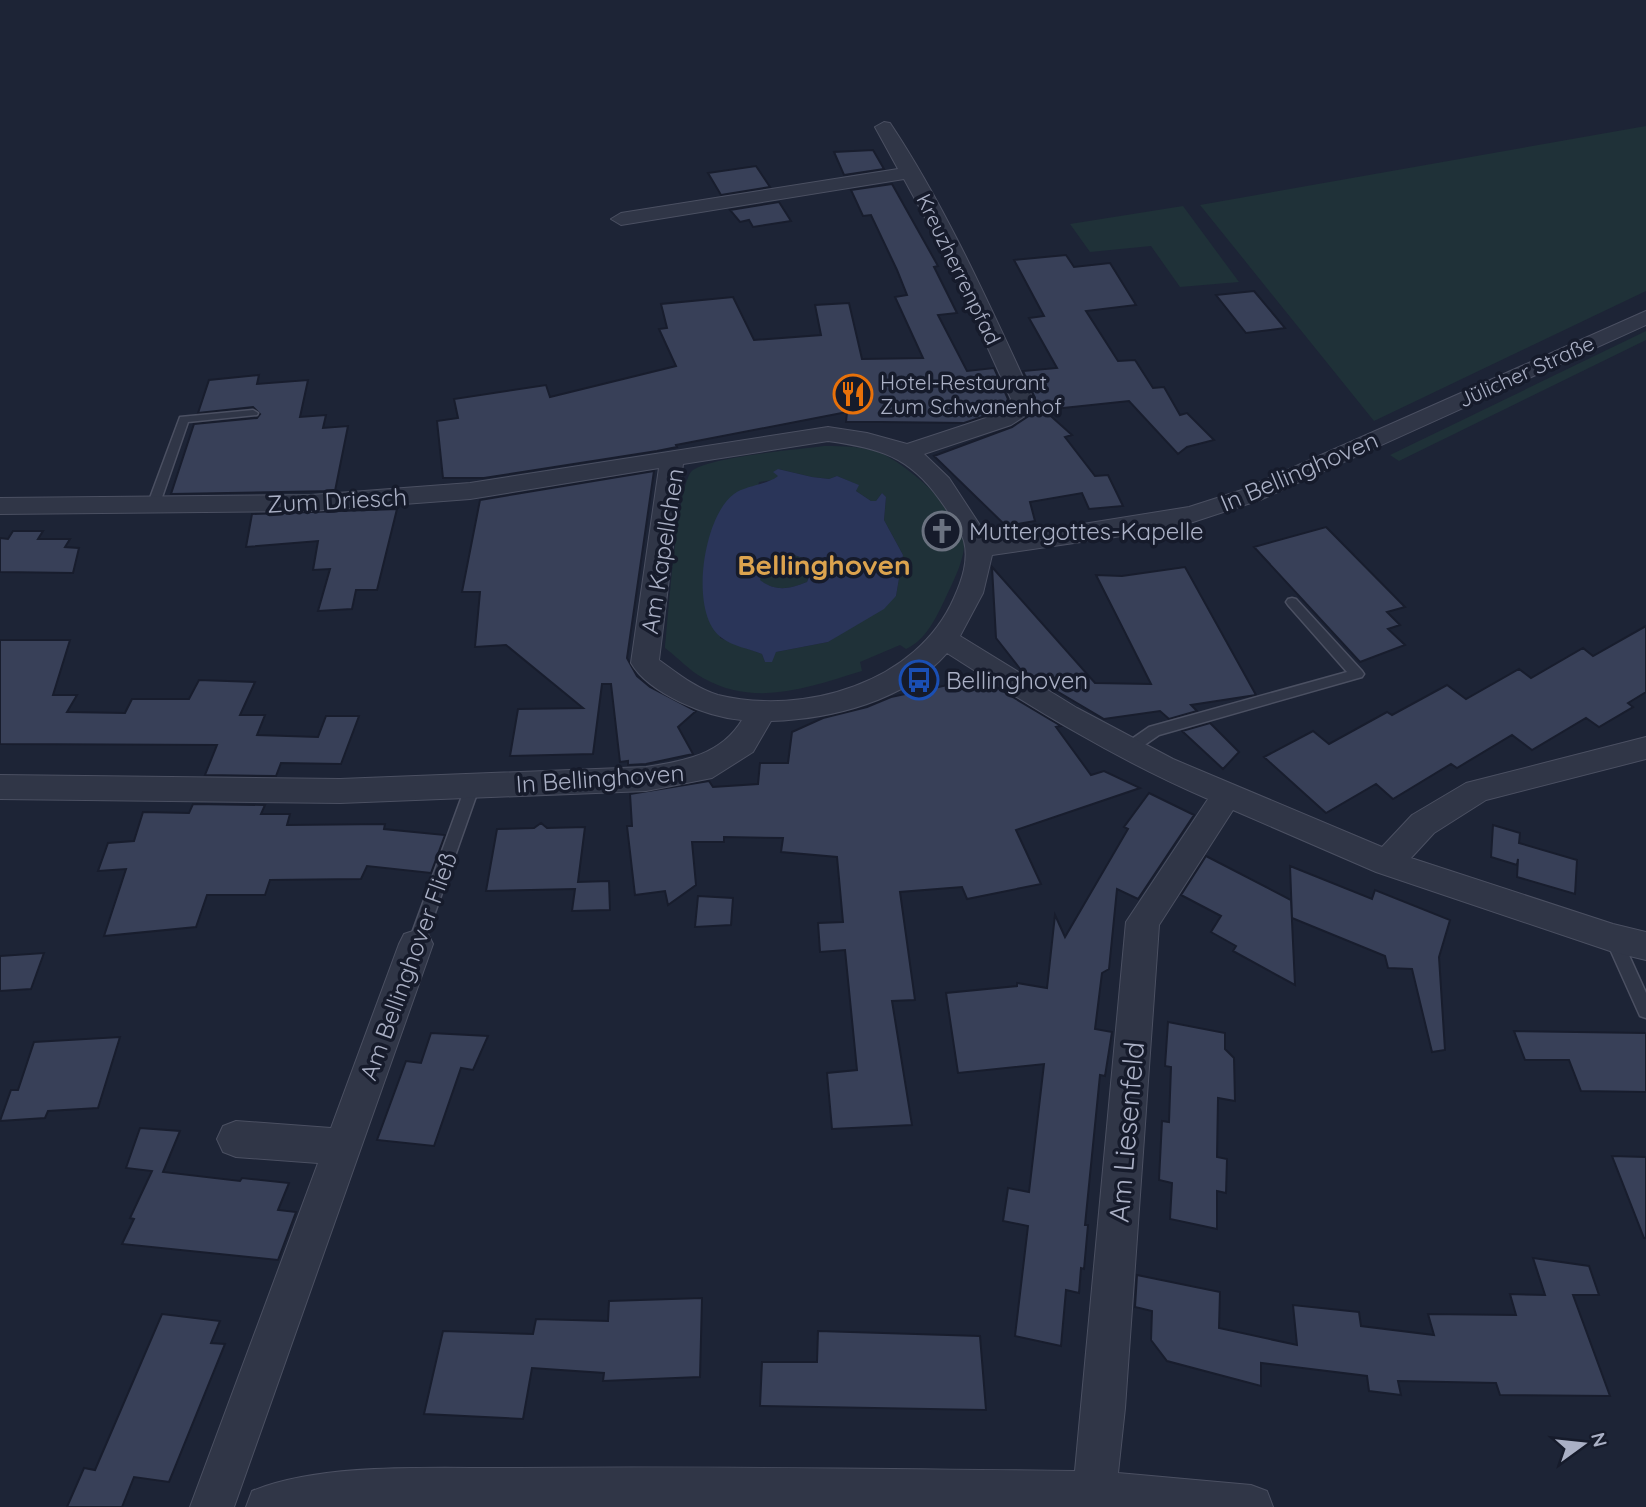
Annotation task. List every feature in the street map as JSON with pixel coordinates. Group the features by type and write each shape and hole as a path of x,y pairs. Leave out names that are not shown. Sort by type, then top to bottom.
{"street":[{"name":"Kreuzherrenpfad","path":"884,127 958,260 1022,399 1017,411 1003,420 907,452"},
{"name":"Kreuzherrenpfad","path":"621,219 911,173"},
{"name":"Jülicher Straße","path":"1406,425 1646,317"},
{"name":"In Bellinghoven","path":"979,550 1193,514 1251,495 1406,425"},
{"name":"Am Kapellchen","path":"762,711 712,704 666,680 646,663 672,459 828,433 877,439 907,452 940,481 973,531 979,550"},
{"name":"Zum Driesch","path":"0,506 311,503 470,491 672,459"},
{"path":"762,711 802,710 859,694 909,672 945,639 969,599 979,550"},
{"path":"945,639 1067,716 1128,749 1227,795 1387,863 1613,939 1646,946"},
{"name":"In Bellinghoven","path":"0,787 340,791 646,779 701,770 743,744 762,711"},
{"path":"1387,863 1423,824 1477,791 1646,748"},
{"name":"Am Liesenfeld","path":"1075,1498 1105,1394 1143,922 1227,795"},
{"name":"Am Bellinghover Fließ","path":"212,1507 416,944"},
{"path":"236,1139 343,1147"},
{"path":"268,1507 353,1492 678,1489 1075,1498 1251,1507"}],"lane":[{"path":"153,506 184,419 253,413"},
{"path":"1128,749 1154,731 1357,674 1292,602"},
{"name":"Am Bellinghover Fließ","path":"416,944 473,785"},
{"path":"1613,939 1646,1012"}],"shaded area":[{"path":"1646,126 1646,291 1374,421 1200,205"},
{"path":"1183,206 1239,282 1180,287 1151,246 1090,252 1070,224"},
{"path":"1646,331 1646,340 1399,461 1390,455"},
{"path":"824,446 861,448 883,454 907,469 948,508 963,536 964,548 959,568 942,606 930,628 913,645 906,649 900,645 860,662 862,671 802,688 763,693 723,687 703,678 665,648 678,524 687,479 693,470 719,461","holes":["778,469 829,479 837,476 858,485 856,491 871,501 876,501 882,493 886,497 884,520 903,555 896,596 828,642 776,652 765,662 762,654 720,638 759,482 773,480 779,476"]},
{"path":"778,554 791,554 806,559 811,572 807,582 783,588 759,580 763,564"}],"water":[{"path":"778,469 829,479 837,476 859,485 856,491 871,501 876,501 882,493 886,497 884,520 903,555 896,596 884,609 828,642 776,652 772,662 765,662 762,654 726,641 711,626 705,609 703,588 708,543 723,506 739,491 778,476 773,472","holes":["778,554 791,554 806,559 811,572 807,582 783,588 760,580 764,564"]}],"building":[{"path":"873,150 884,169 844,175 834,152"},
{"path":"756,166 770,187 721,195 708,173"},
{"path":"892,184 938,266 934,267 957,313 938,315 967,371 994,368 1008,399 1005,405 994,413 964,423 846,422 847,412 657,451 484,478 443,478 437,421 458,418 454,399 546,385 550,397 676,366 659,329 667,328 661,304 733,297 754,340 821,335 815,305 849,303 862,359 923,358 895,297 907,295 897,270 871,215 863,216 851,190"},
{"path":"779,202 791,221 753,227 749,220 740,222 730,210"},
{"path":"1066,255 1074,267 1110,263 1136,305 1086,311 1118,361 1135,360 1153,388 1164,387 1180,415 1187,413 1214,440 1187,447 1178,454 1129,401 1044,410 1072,435 1065,437 1095,476 1108,475 1123,506 1089,509 1082,493 1030,502 1035,521 1006,526 934,456 1012,427 1027,417 1035,398 1023,371 1057,368 1029,318 1044,316 1014,260"},
{"path":"1254,291 1285,328 1246,333 1216,295"},
{"path":"259,375 257,384 308,380 300,417 326,415 323,428 348,426 335,491 171,494 194,424 257,418 260,414 253,407 198,413 209,380"},
{"path":"654,471 627,658 637,676 650,687 696,711 678,727 693,754 646,764 628,765 628,761 620,762 611,684 602,684 593,754 510,756 518,709 583,708 506,645 475,647 480,592 462,592 480,500"},
{"path":"397,509 377,590 356,590 352,609 318,611 330,569 313,570 318,541 246,547 252,514"},
{"path":"1326,527 1405,607 1387,612 1400,625 1388,629 1405,645 1360,662 1254,547"},
{"path":"13,531 43,531 38,539 70,539 65,547 79,548 73,573 0,572 0,538 8,539"},
{"path":"992,567 1095,683 1151,684 1096,575 1122,576 1185,567 1256,695 1191,705 1197,711 1169,719 1160,711 1104,719 1021,670 996,638"},
{"path":"1646,626 1646,692 1628,703 1633,707 1599,727 1586,718 1532,750 1512,735 1457,768 1451,764 1393,799 1376,784 1326,813 1264,757 1313,731 1329,744 1387,712 1392,715 1447,685 1466,699 1519,669 1531,678 1583,648 1593,656"},
{"path":"0,640 70,640 53,695 77,695 67,712 125,713 132,699 189,699 199,680 255,682 240,715 265,715 257,735 318,737 326,716 359,716 341,764 281,763 276,776 205,775 217,745 0,744"},
{"path":"981,678 1061,726 1056,727 1091,775 1104,771 1140,788 1016,830 1041,884 967,899 962,887 900,892 915,1000 892,1001 912,1125 832,1129 827,1073 857,1070 845,950 820,952 818,923 843,922 837,857 781,852 783,838 724,837 724,842 692,842 696,885 668,905 665,891 635,895 627,826 632,826 630,794 709,781 713,787 758,784 760,763 788,763 792,732 823,718 867,707 891,697"},
{"path":"1210,723 1239,752 1223,769 1182,731"},
{"path":"1149,793 1194,815 1138,899 1117,889 1109,969 1102,973 1095,1029 1112,1032 1105,1076 1100,1075 1085,1225 1088,1225 1084,1269 1081,1268 1079,1293 1066,1290 1061,1346 1015,1336 1028,1226 1003,1221 1008,1188 1029,1192 1044,1064 958,1073 946,993 1017,986 1017,983 1047,988 1055,915 1065,937 1128,829 1124,827"},
{"path":"193,804 265,805 261,814 290,814 287,825 385,824 384,829 445,835 431,873 367,866 361,879 270,880 265,895 207,895 196,927 104,936 126,869 98,871 108,843 134,841 143,812 189,813"},
{"path":"541,823 547,828 585,827 578,882 609,881 610,910 572,911 575,889 486,891 497,829 534,828"},
{"path":"1493,825 1520,833 1519,843 1577,860 1575,894 1517,877 1518,859 1517,865 1491,857"},
{"path":"1206,856 1291,900 1295,985 1233,951 1236,946 1211,932 1221,916 1181,895"},
{"path":"1290,866 1372,899 1375,890 1450,920 1439,957 1445,1050 1432,1052 1412,969 1388,968 1385,956 1292,918"},
{"path":"698,896 733,898 731,925 695,927"},
{"path":"44,953 31,989 0,991 0,956"},
{"path":"1168,1022 1225,1033 1225,1049 1234,1058 1235,1101 1218,1098 1217,1157 1227,1159 1226,1193 1217,1191 1217,1229 1170,1219 1172,1183 1159,1180 1162,1121 1169,1122 1171,1067 1165,1066"},
{"path":"1514,1031 1646,1033 1646,1092 1581,1091 1569,1060 1525,1060"},
{"path":"431,1033 488,1036 473,1070 461,1068 434,1146 377,1140 406,1061 421,1063"},
{"path":"120,1037 98,1108 48,1111 45,1118 0,1121 11,1090 18,1090 34,1042"},
{"path":"140,1128 180,1131 163,1172 240,1181 242,1178 289,1183 278,1210 296,1212 278,1260 122,1244 134,1219 130,1218 152,1171 126,1168"},
{"path":"1612,1156 1646,1157 1646,1238 1644,1238"},
{"path":"1533,1258 1589,1266 1599,1295 1573,1295 1610,1396 1500,1395 1496,1383 1398,1381 1401,1395 1369,1391 1367,1376 1261,1363 1261,1386 1167,1361 1151,1340 1152,1311 1135,1307 1137,1275 1220,1292 1219,1328 1297,1345 1293,1305 1359,1312 1361,1326 1434,1335 1428,1314 1516,1315 1510,1294 1545,1295"},
{"path":"702,1298 700,1377 603,1381 604,1373 532,1368 523,1419 424,1414 443,1331 533,1334 536,1319 608,1321 609,1301"},
{"path":"162,1314 220,1321 211,1343 225,1344 169,1482 134,1477 122,1507 67,1507 84,1468 95,1470"},
{"path":"818,1331 980,1336 986,1410 760,1406 762,1362 817,1362"}],"place":[{"name":"Hotel-Restaurant Zum Schwanenhof","path":"853,394"},
{"name":"Muttergottes-Kapelle","path":"942,531"},
{"name":"Bellinghoven","path":"919,680"}],"district":[{"name":"Bellinghoven","path":"824,564"}]}
